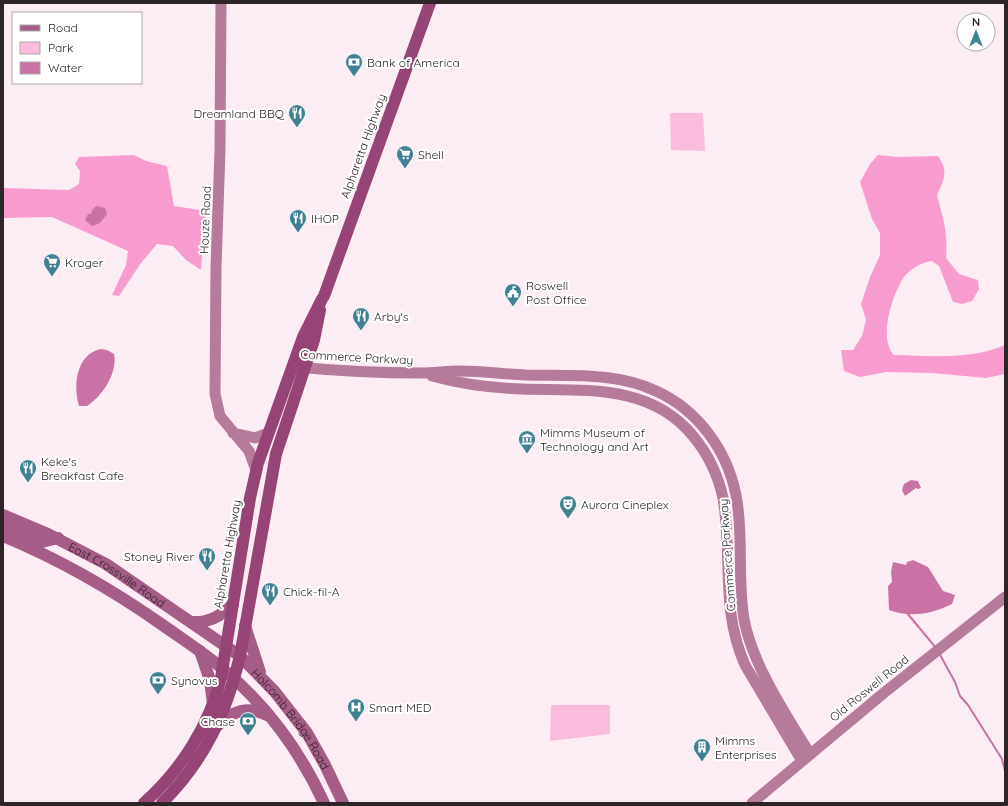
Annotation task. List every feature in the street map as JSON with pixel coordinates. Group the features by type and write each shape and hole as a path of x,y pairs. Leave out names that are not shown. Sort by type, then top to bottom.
{"highway":[{"name":"Alpharetta Highway","path":"144,803 183,760 200,733 213,704 222,668 256,470 292,366 307,327 323,297 430,3"},
{"name":"Alpharetta Highway","path":"162,803 192,768 217,726 234,679 240,656 276,454 317,329 323,297"}],"main road":[{"name":"East Crossville Road","path":"3,514 58,538 115,569 226,645"},
{"path":"3,527 42,542 58,538"},
{"name":"East Crossville Road","path":"3,536 54,558 101,584 200,651 222,668"},
{"path":"192,622 211,620 224,613 233,604"},
{"path":"245,626 252,651 263,679"},
{"name":"Holcomb Bridge Road","path":"226,645 240,656 263,679 286,705 307,733 325,765 343,803"},
{"path":"200,651 210,680 213,704"},
{"name":"Holcomb Bridge Road","path":"222,668 271,717 299,756 324,803"},
{"path":"217,726 231,714 246,709 257,710 271,717"}],"street":[{"name":"Houze Road","path":"221,3 220,150 214,382 216,403 220,416 249,451 256,470"},
{"name":"Commerce Parkway","path":"292,366 422,373 472,385 521,389 593,390 639,398 662,409 690,433 712,466 723,499 729,605 734,635 746,665 806,758"},
{"path":"233,433 254,438 268,433"},
{"name":"Old Roswell Road","path":"752,803 937,649 1005,597"}],"green space":[{"path":"670,113 703,113 705,151 671,150"},
{"path":"551,705 610,705 610,734 550,741"}],"shaded area":[{"path":"134,155 146,161 167,166 174,206 206,211 201,270 186,260 173,246 157,244 141,263 119,296 112,295 126,265 128,251 52,217 3,218 3,188 69,190 79,184 80,171 75,164 79,157"},
{"path":"878,155 898,157 938,156 944,171 943,180 937,195 946,232 946,258 959,274 978,280 979,289 972,301 962,304 953,302 939,266 932,261 920,264 904,277 891,305 887,328 889,348 894,355 950,356 979,353 1005,345 1005,374 986,378 932,373 886,372 860,377 844,371 841,350 853,350 862,336 866,320 861,304 870,277 880,255 880,233 872,219 860,182 870,164"}],"water":[{"path":"96,206 105,208 107,214 100,223 92,226 85,220 88,214 91,214 92,210"},
{"path":"101,349 107,350 114,354 114,369 108,383 93,402 87,406 79,406 76,389 78,372 81,364 86,357"},
{"path":"911,480 918,481 921,488 916,488 905,496 902,490 904,484"},
{"path":"913,560 928,567 943,591 955,595 952,604 921,614 905,614 889,610 888,586 892,582 891,572 893,562 906,565 907,562"}],"waterway":[{"path":"907,613 936,648"},
{"path":"939,653 955,682 960,696 968,705 1002,759 1005,771"}],"place":[{"name":"Bank of America","path":"354,77"},
{"name":"Dreamland BBQ","path":"297,128"},
{"name":"Shell","path":"405,169"},
{"name":"IHOP","path":"298,233"},
{"name":"Kroger","path":"52,277"},
{"name":"Roswell Post Office","path":"513,307"},
{"name":"Arby's","path":"361,331"},
{"name":"Mimms Museum of Technology and Art","path":"527,454"},
{"name":"Keke's Breakfast Cafe","path":"28,483"},
{"name":"Aurora Cineplex","path":"568,519"},
{"name":"Stoney River","path":"207,571"},
{"name":"Chick-fil-A","path":"270,606"},
{"name":"Synovus","path":"158,695"},
{"name":"Smart MED","path":"356,722"},
{"name":"Chase","path":"248,736"},
{"name":"Mimms Enterprises","path":"702,762"}]}
